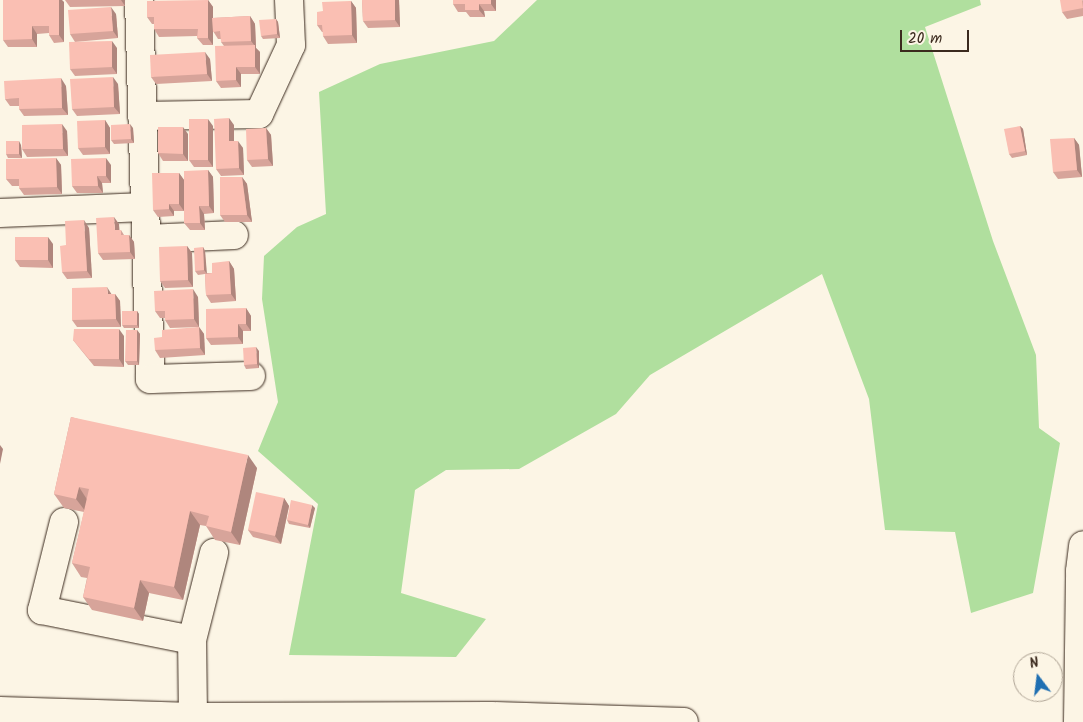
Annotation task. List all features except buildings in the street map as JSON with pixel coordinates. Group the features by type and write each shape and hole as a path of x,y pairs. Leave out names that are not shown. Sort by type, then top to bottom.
{"main road":[{"path":"139,0 150,379 251,376"},
{"path":"142,116 259,114 290,45 289,0"},
{"path":"0,213 145,207"},
{"path":"147,239 234,234"},
{"path":"64,522 42,610 192,640"},
{"path":"1078,722 1078,648 1082,615 1083,545"},
{"path":"193,717 192,640 214,553"},
{"path":"0,711 193,717 492,716 684,722"}],"green space":[{"path":"537,0 980,0 981,5 925,27 993,241 1036,355 1039,428 1060,443 1033,593 971,613 955,532 885,530 869,399 822,274 650,375 616,414 519,469 446,470 415,490 401,593 486,619 456,657 289,655 318,504 258,451 278,402 262,299 264,256 297,227 326,214 319,92 380,64 494,41"}]}
